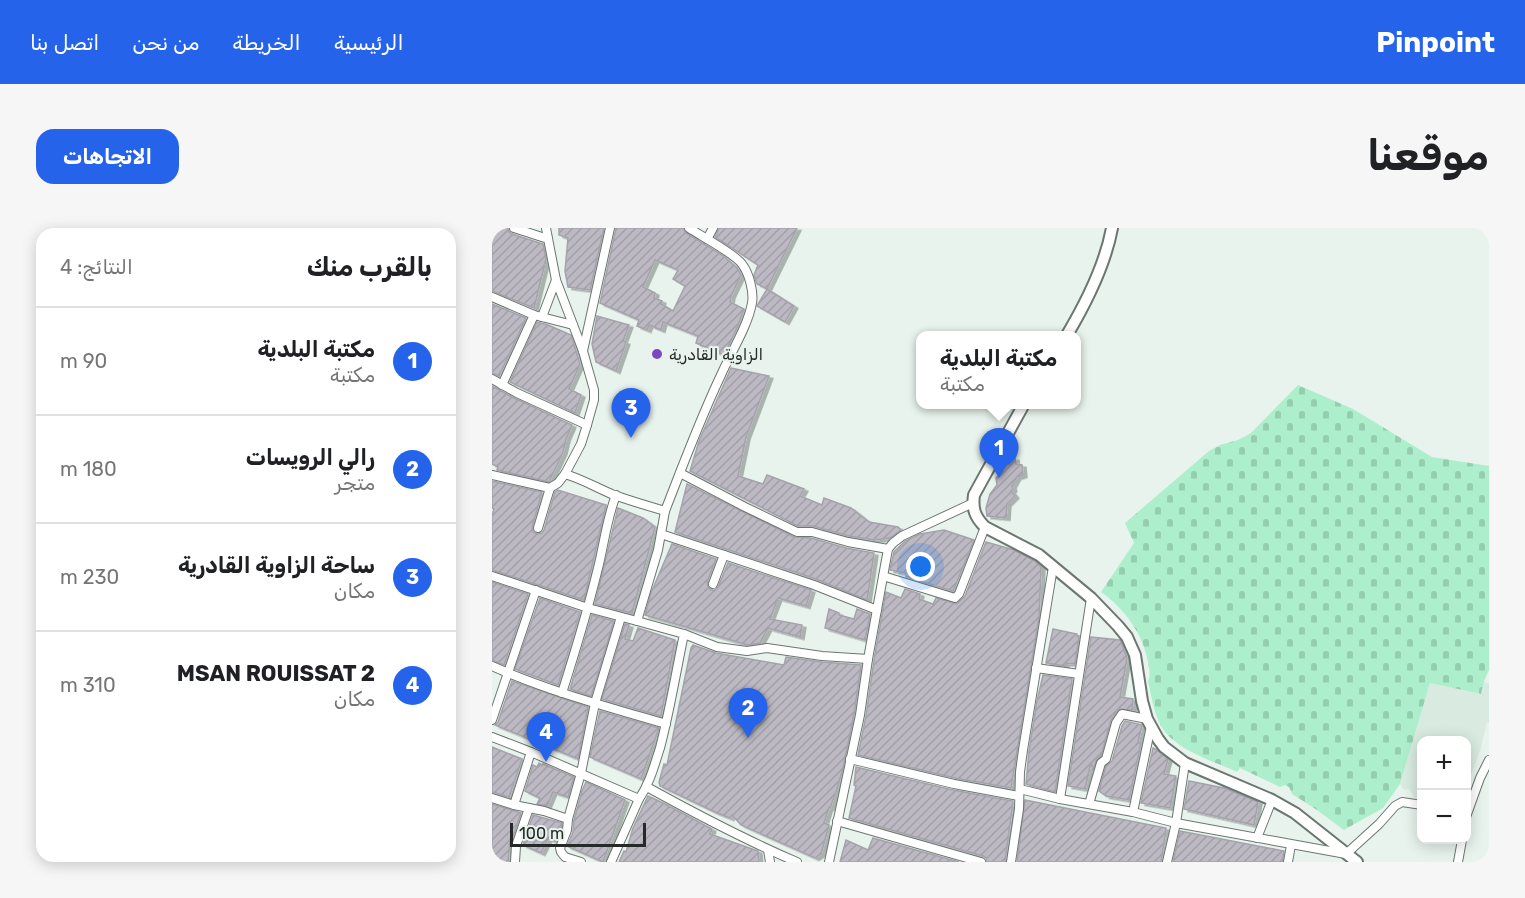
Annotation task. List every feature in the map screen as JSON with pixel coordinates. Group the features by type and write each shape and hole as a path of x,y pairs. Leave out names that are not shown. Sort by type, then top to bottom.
{"street":[{"path":"514,228 548,239"},
{"path":"538,528 550,488 558,483 565,474 580,444 594,399 592,380 583,351 556,280 546,228"},
{"path":"583,351 610,228"},
{"path":"637,621 658,550 665,511 753,300 750,284 742,264 735,257 689,228"},
{"path":"707,239 713,228"},
{"path":"1070,331 1088,298 1112,228"},
{"path":"502,385 556,280"},
{"path":"492,297 538,316 573,325"},
{"path":"492,379 587,425"},
{"path":"1022,409 974,495 975,514 984,527 1039,555 1091,598 1118,626 1132,646 1142,701 1149,723 1164,747 1185,763 1272,800 1295,813 1357,862"},
{"path":"680,473 796,532 812,532 848,542 888,549"},
{"path":"565,474 616,495 665,511"},
{"path":"492,475 550,488"},
{"path":"562,693 588,608 609,515 616,495"},
{"path":"829,862 860,715 888,549 902,536 973,502"},
{"path":"883,576 955,598 959,594 984,527"},
{"path":"661,534 814,585 877,610"},
{"path":"713,584 724,555"},
{"path":"1011,862 1019,809 1023,750 1053,567"},
{"path":"492,576 588,608 684,634 717,647 747,651 767,648 822,656 868,659"},
{"path":"492,720 536,590"},
{"path":"1060,799 1091,598"},
{"path":"581,862 565,857 560,848 567,830 581,773 595,703 621,617"},
{"path":"611,862 639,799 647,787 666,724 684,634"},
{"path":"492,666 562,693 666,724"},
{"path":"1036,668 1079,674"},
{"path":"1089,804 1101,763 1106,759 1119,717 1122,714 1149,723"},
{"path":"1133,812 1149,723"},
{"path":"492,737 639,799"},
{"path":"514,805 531,752"},
{"path":"850,759 954,784 1089,804 1176,823 1346,854"},
{"path":"1471,805 1489,760"},
{"path":"1167,862 1176,823 1185,763"},
{"path":"647,787 768,850 797,862"},
{"path":"492,798 568,819"},
{"path":"1257,838 1272,800"},
{"path":"1346,854 1395,806 1402,802 1417,805"},
{"path":"515,862 516,844 529,808"},
{"path":"837,821 981,862"},
{"path":"1458,862 1461,844"},
{"path":"1288,862 1291,845"},
{"path":"768,850 770,862"}],"shaded area":[{"path":"1484,681 1489,684 1489,723 1487,722 1471,775 1471,736 1417,736 1417,798 1415,798 1409,789 1404,790 1400,784 1430,683 1480,694"}],"green space":[{"path":"1298,385 1353,409 1432,457 1489,466 1489,670 1481,694 1430,683 1400,784 1383,808 1344,830 1292,794 1289,787 1285,785 1280,787 1240,768 1237,772 1206,759 1175,742 1161,726 1155,710 1148,681 1150,674 1148,662 1142,642 1125,614 1101,592 1134,543 1125,523 1209,451 1251,433"}],"building":[{"path":"492,228 508,228 512,234 543,244 546,259 534,308 492,291"},
{"path":"559,228 604,228 590,290 568,287 565,271 568,238 559,235"},
{"path":"616,228 683,228 686,233 722,255 737,268 741,275 730,302 744,309 724,355 696,343 698,336 663,322 661,330 649,325 647,330 637,326 639,320 600,303","holes":["655,260 678,270 673,279 685,286 673,311 661,304 662,301 654,298 655,293 643,287"]},
{"path":"719,228 797,228 767,289 757,284 754,275 758,265 715,237"},
{"path":"767,289 794,306 785,322 757,306"},
{"path":"492,304 526,318 499,376 492,373"},
{"path":"597,316 629,325 616,371 596,362 592,344"},
{"path":"537,322 571,335 580,364 569,389 581,395 575,413 510,382"},
{"path":"731,368 769,376 746,437 738,476 763,484 767,475 804,489 800,496 822,505 824,498 851,508 869,522 898,527 901,530 890,538 874,540 813,526 798,526 690,471 699,441"},
{"path":"492,386 572,425 549,482 497,470 498,467 492,464"},
{"path":"1015,458 1016,464 1022,465 1023,475 1017,477 1012,486 1011,491 1015,496 1007,504 1006,518 987,516 986,508 990,494 997,485 996,478 1002,471 1002,459"},
{"path":"492,481 542,492 532,527 533,532 537,534 544,530 555,492 558,490 606,505 584,600 492,570 492,515 494,509 492,508"},
{"path":"687,484 794,537 811,538 874,553 867,600 816,579 675,532"},
{"path":"618,508 643,518 655,527 632,613 595,604"},
{"path":"944,530 974,540 953,591 906,577 906,573 890,570 894,552 905,541 920,534"},
{"path":"986,542 1014,550 1035,561 1041,567 1039,617 1011,788 955,778 858,755 886,592 901,598 905,589 920,594 919,599 933,604 936,598 957,604 965,596"},
{"path":"672,544 716,559 707,582 711,590 718,587 728,563 811,590 806,606 778,598 770,619 802,625 800,637 768,628 760,643 748,645 645,615 651,593"},
{"path":"492,582 528,594 504,665 492,660"},
{"path":"540,598 580,612 558,685 515,669"},
{"path":"829,609 839,615 854,619 857,609 870,614 865,640 825,628"},
{"path":"592,615 614,621 591,696 570,689"},
{"path":"625,624 629,625 625,639 633,641 638,628 675,640 661,716 602,699"},
{"path":"1053,629 1079,636 1075,664 1065,663 1065,666 1046,663"},
{"path":"1091,637 1120,640 1127,658 1120,697 1133,699 1132,710 1119,709 1111,720 1101,756 1096,761 1093,770 1091,762 1085,789 1068,786"},
{"path":"693,645 716,653 784,665 786,657 861,665 843,768 824,823 829,825 821,854 815,858 741,825 732,815 730,818 717,813 660,786 664,764 667,765"},
{"path":"1043,675 1072,679 1055,792 1026,784 1029,751"},
{"path":"512,681 588,707 578,759 495,725"},
{"path":"600,711 659,728 641,779 590,757"},
{"path":"1125,721 1142,725 1138,742 1141,743 1129,800 1106,796 1099,791 1106,766 1112,761"},
{"path":"492,747 522,759 509,797 492,792"},
{"path":"1153,748 1168,759 1164,774 1176,776 1170,808 1141,803"},
{"path":"539,763 574,777 568,797 553,792 547,806 537,804 540,798 525,791 533,765 537,767"},
{"path":"856,767 953,790 1013,801 1005,862 987,862 983,856 849,818 856,786 854,785"},
{"path":"1189,781 1224,788 1258,802 1254,825 1184,809"},
{"path":"586,782 625,800 603,862 567,846"},
{"path":"648,796 712,829 710,834 758,851 759,862 619,862 624,851 626,852 633,828"},
{"path":"1025,800 1166,828 1161,862 1017,862"},
{"path":"492,804 521,813 512,839 510,839 508,862 492,862"},
{"path":"533,815 562,823 556,841 548,839 541,853 523,845"},
{"path":"1180,831 1284,851 1282,862 1173,862"},
{"path":"873,838 959,862 840,862 846,840 868,850"}],"place":[{"name":"الزاوية القادرية","path":"657,354"},
{"name":"ساحة الزاوية القادرية","path":"631,438"},
{"name":"مكتبة البلدية","path":"999,478"},
{"name":"رالي الرويسات","path":"748,738"},
{"name":"MSAN ROUISSAT 2","path":"546,762"}]}
